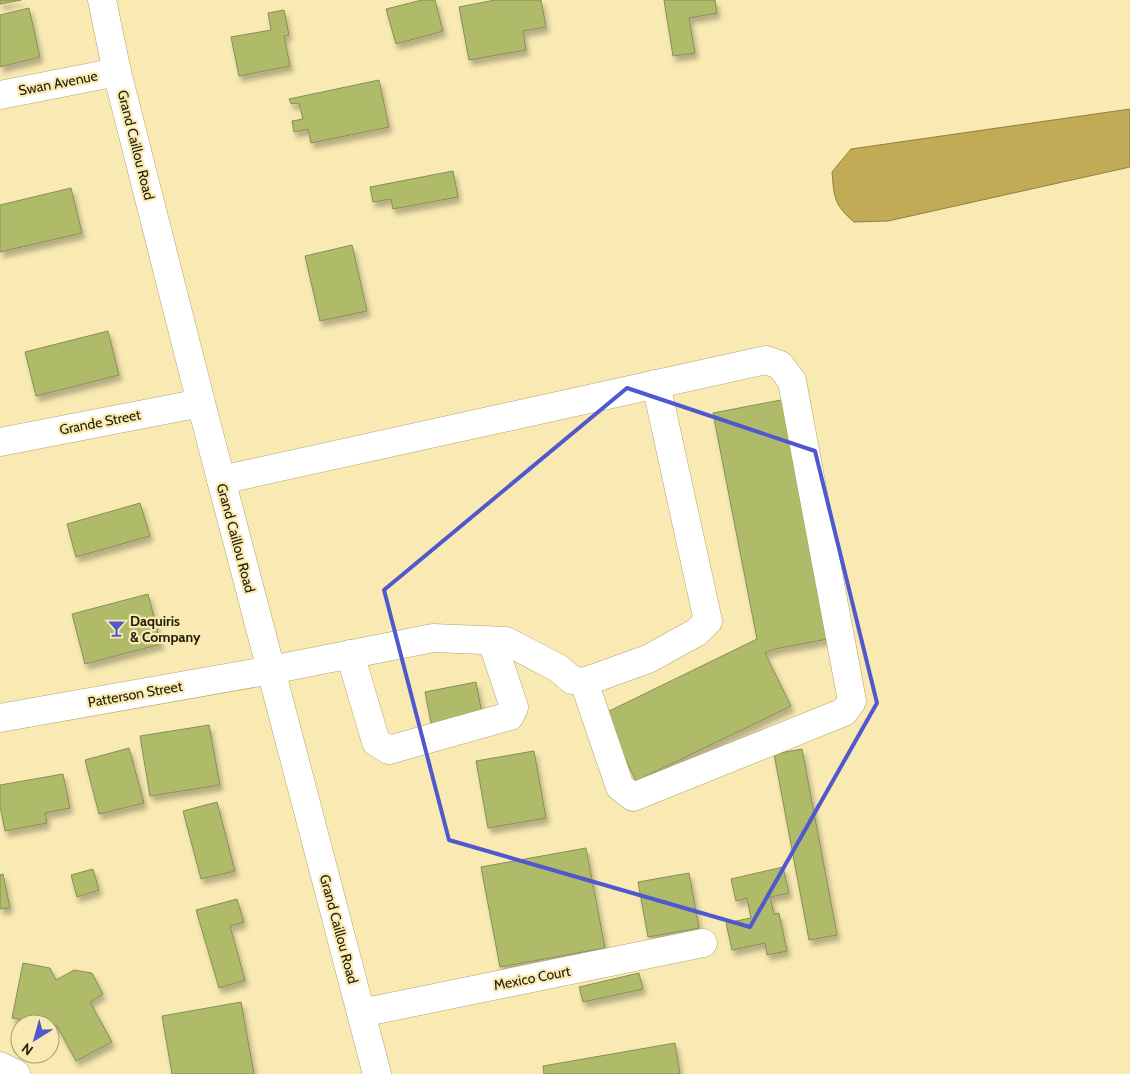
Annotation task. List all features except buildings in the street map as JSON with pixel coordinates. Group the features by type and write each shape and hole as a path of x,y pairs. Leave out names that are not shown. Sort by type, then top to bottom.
{"main road":[{"name":"Grand Caillou Road","path":"102,0 117,72 200,403 377,1074"},
{"name":"Swan Avenue","path":"0,95 117,72"},
{"path":"221,480 656,384 766,360 780,365 792,381 852,701 844,712 836,716 633,797 620,787 584,682 648,659 697,632 708,621 656,384"},
{"name":"Grande Street","path":"0,442 200,403"},
{"name":"Patterson Street","path":"0,718 271,670 433,638 506,640 558,668 572,680 584,682"},
{"path":"350,654 376,742 389,750 510,716 514,707 492,641"},
{"name":"Mexico Court","path":"361,1013 703,943"},
{"path":"0,1066 16,1074"}],"highlighted area":[{"path":"627,388 815,451 877,703 750,927 449,840 384,590"}],"shaded area":[{"path":"1130,109 1130,167 888,221 854,222 842,211 836,200 832,172 851,149"}],"place":[{"name":"Daquiris & Company","path":"116,629"}]}
